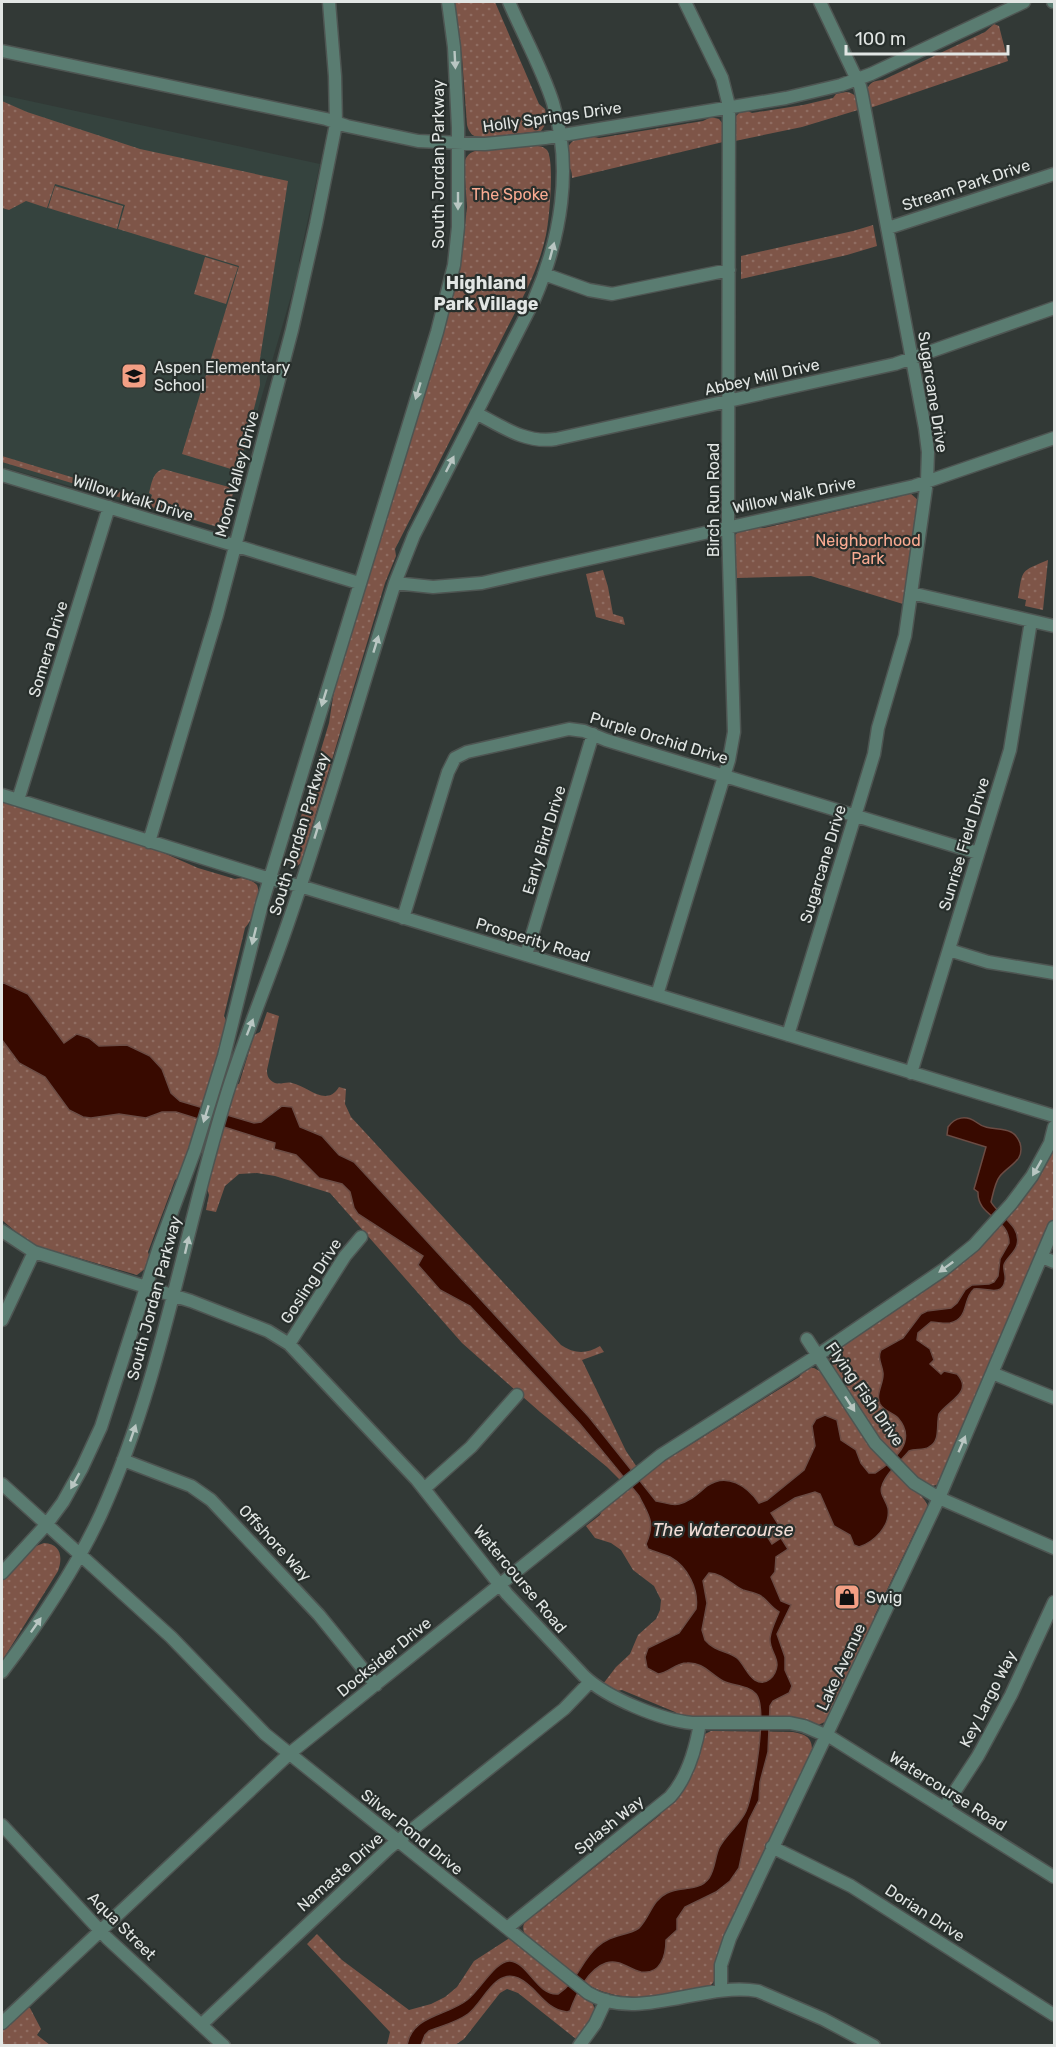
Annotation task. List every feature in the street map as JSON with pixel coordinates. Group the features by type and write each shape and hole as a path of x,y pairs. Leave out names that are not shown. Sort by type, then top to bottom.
{"street":[{"name":"Moon Valley Drive","path":"149,842 218,615 236,546 294,319 336,124 329,2"},
{"name":"South Jordan Parkway","path":"2,1573 46,1525 75,1482 95,1440 195,1150 217,1078 270,879 436,332 454,265 458,227 459,142 454,47 448,2"},
{"name":"South Jordan Parkway","path":"2,1672 65,1582 100,1515 123,1460 174,1295 209,1153 231,1082 300,886 395,583 414,535 534,300 554,244 563,172 560,135 548,89 508,2"},
{"name":"Birch Run Road","path":"657,995 724,775 734,732 728,527 729,106 722,78 685,2"},
{"name":"Sugarcane Drive","path":"788,1035 901,653 927,481 927,440 862,94 820,2"},
{"name":"Holly Springs Drive","path":"2,51 326,119 336,124 418,141 478,144 560,135 786,98 841,85 1024,2"},
{"name":"Stream Park Drive","path":"888,228 1054,174"},
{"path":"544,274 589,290 612,294 729,270"},
{"name":"Abbey Mill Drive","path":"476,412 521,436 534,440 548,440 895,364 1054,308"},
{"name":"Willow Walk Drive","path":"395,583 433,586 482,583 927,481 1054,438"},
{"name":"Willow Walk Drive","path":"2,475 359,583"},
{"name":"Somera Drive","path":"18,800 109,507"},
{"path":"911,593 1054,626"},
{"name":"Sunrise Field Drive","path":"911,1073 1012,741 1031,621"},
{"name":"Purple Orchid Drive","path":"403,918 448,772 455,758 466,752 569,729 584,731 978,853"},
{"name":"Early Bird Drive","path":"526,955 593,734"},
{"name":"Prosperity Road","path":"2,795 270,879 300,886 1054,1116"},
{"path":"949,950 995,963 1054,973"},
{"path":"818,1355 943,1270 974,1245 1011,1204 1032,1176 1042,1160 1054,1127"},
{"name":"Lake Avenue","path":"721,1990 720,1973 726,1947 939,1498 1054,1227"},
{"name":"Watercourse Road","path":"2,1231 34,1252 174,1295 251,1324 274,1334 289,1344 424,1488 500,1585 590,1682 612,1696 661,1717 684,1723 777,1723 804,1726 827,1736 1054,1877"},
{"name":"Gosling Drive","path":"289,1344 345,1256 361,1237"},
{"path":"2,1320 34,1252"},
{"path":"1042,1257 1054,1262"},
{"name":"Flying Fish Drive","path":"807,1339 875,1443 920,1488 1054,1548"},
{"name":"Docksider Drive","path":"2,2023 289,1754 661,1455 818,1355"},
{"path":"992,1373 1054,1398"},
{"path":"424,1488 471,1447 517,1395"},
{"name":"Offshore Way","path":"123,1460 190,1486 211,1500 320,1615 376,1685"},
{"name":"Silver Pond Drive","path":"2,1484 171,1637 243,1712 289,1754 588,1993 621,2003 644,2003 721,1990 747,1989 768,1994 837,2025 874,2046"},
{"name":"Key Largo Way","path":"944,1808 978,1756 1054,1602"},
{"name":"Namaste Drive","path":"201,2025 398,1842 564,1709 590,1682"},
{"name":"Splash Way","path":"507,1928 670,1797 678,1787 693,1752 700,1724"},
{"name":"Aqua Street","path":"2,1825 100,1931 224,2046"},
{"name":"Dorian Drive","path":"772,1847 851,1886 1054,2015"},
{"path":"579,2046 596,2024 606,2000"}],"shaded area":[{"name":"Aspen Elementary School","path":"2,95 320,164 299,261 298,280 294,286 223,529 2,467"}],"green space":[{"path":"453,2 495,2 539,104 545,109 547,122 541,131 481,138 470,132 467,125 462,57"},
{"path":"994,24 999,26 1008,61 870,108 867,90 871,83 883,80 985,32"},
{"path":"846,92 858,99 861,107 858,110 802,127 735,141 734,118 739,113 803,105 833,98 836,94"},
{"path":"2,101 27,112 140,149 288,181 259,365 260,385 240,464 237,468 231,469 182,454 239,266 118,229 125,205 55,184 47,208 26,201 9,210 2,208"},
{"path":"711,117 719,119 723,124 723,142 572,178 567,156 570,145 577,139 599,138 703,121"},
{"name":"The Spoke","path":"534,146 547,150 551,166 547,228 538,263 395,549 396,556 385,583 301,863 297,866 287,863 329,723 336,678 460,271 467,207 465,160 475,151"},
{"path":"55,186 123,206 117,229 48,208"},
{"path":"873,225 877,246 741,279 741,256"},
{"path":"205,257 238,267 226,304 194,294"},
{"path":"2,456 124,493 123,497 149,505 152,495 149,493 153,479 163,469 229,487 233,493 225,526 221,528 2,462"},
{"name":"Neighborhood Park","path":"910,493 919,501 903,604 811,576 737,578 733,538 739,531 764,528"},
{"path":"1048,560 1043,610 1025,606 1026,600 1018,598 1024,572"},
{"path":"603,570 613,614 623,617 625,625 596,617 586,574"},
{"path":"2,800 157,850 198,868 235,879 247,879 257,885 258,902 245,928 224,1016 227,1023 214,1076 239,1084 254,1035 260,1032 267,1012 279,1016 267,1070 270,1080 278,1084 292,1083 323,1096 334,1093 339,1087 346,1089 345,1104 351,1117 561,1345 580,1352 600,1346 604,1352 582,1360 626,1451 643,1476 670,1455 674,1455 799,1377 807,1368 814,1368 823,1373 869,1443 891,1469 922,1497 928,1507 874,1617 874,1624 827,1721 818,1725 696,1719 679,1716 675,1712 603,1684 630,1654 638,1635 656,1619 660,1610 661,1600 654,1586 633,1570 621,1550 611,1543 595,1538 586,1526 628,1488 607,1467 462,1343 330,1193 275,1176 257,1173 239,1174 225,1186 216,1212 206,1210 209,1195 207,1188 216,1157 190,1149 179,1177 175,1180 148,1252 150,1258 146,1268 137,1275 61,1253 44,1251 2,1220"},
{"path":"1054,1144 1054,1217 943,1479 937,1485 932,1486 923,1483 879,1439 829,1362 831,1352 961,1261 1034,1183"},
{"path":"44,1543 54,1546 59,1552 58,1571 2,1661 2,1581 36,1546"},
{"path":"711,1731 793,1732 809,1738 812,1745 723,1940 714,1981 703,1989 638,1997 615,1995 592,1987 527,1937 523,1930 524,1924 532,1913 536,1914 660,1815 703,1735"},
{"path":"317,1934 342,1960 409,2010 431,2004 445,1997 457,1987 474,1961 511,1937 592,2002 596,2012 592,2021 588,2022 576,2039 518,1993 507,1989 500,1993 464,2039 455,2045 387,2045 390,2032 307,1944"},
{"path":"27,2007 30,2008 41,2029 37,2035 50,2045 2,2046 2,2031"}],"water":[{"name":"The Watercourse","path":"2,982 28,994 64,1043 77,1034 89,1038 99,1046 127,1045 150,1056 162,1069 171,1093 180,1101 254,1123 261,1122 282,1106 292,1107 300,1127 322,1136 339,1155 354,1162 589,1417 656,1501 673,1505 687,1501 707,1486 722,1480 743,1486 759,1503 767,1500 804,1470 815,1446 812,1426 816,1419 825,1415 837,1420 841,1440 856,1450 861,1463 869,1473 875,1473 896,1456 905,1442 906,1435 904,1426 898,1418 880,1404 879,1392 883,1377 881,1350 903,1338 921,1314 951,1308 972,1285 994,1282 998,1276 1000,1259 1009,1243 1008,1234 999,1222 982,1207 978,1192 974,1189 986,1147 947,1135 948,1127 957,1119 968,1118 985,1127 1011,1132 1017,1138 1021,1149 1019,1158 998,1179 991,1202 1013,1227 1018,1238 1016,1248 1004,1265 1004,1285 997,1290 974,1289 970,1293 963,1313 956,1321 931,1322 918,1333 917,1340 930,1349 934,1360 930,1364 941,1374 944,1371 957,1374 963,1386 958,1396 939,1414 937,1437 933,1444 927,1448 909,1451 884,1481 881,1492 888,1508 888,1515 884,1527 870,1541 859,1547 854,1545 850,1535 834,1526 820,1494 815,1492 795,1498 771,1513 780,1527 767,1536 772,1544 781,1538 788,1549 776,1557 775,1572 771,1577 781,1601 791,1605 777,1634 785,1657 785,1670 792,1686 789,1693 773,1701 770,1706 768,1752 760,1782 759,1800 749,1820 739,1868 730,1881 716,1892 685,1907 677,1919 677,1930 666,1940 665,1952 658,1967 648,1972 641,1972 620,1963 606,1963 588,1976 570,2011 567,2012 546,2002 518,1978 510,1976 503,1978 490,1988 468,2014 429,2031 421,2045 407,2045 410,2035 423,2022 467,2000 499,1965 505,1962 516,1963 544,1990 558,1994 570,1984 597,1947 608,1939 639,1928 654,1904 662,1896 705,1882 713,1871 719,1848 746,1811 756,1770 760,1732 761,1716 756,1694 749,1689 723,1681 698,1664 679,1665 658,1674 647,1668 645,1657 648,1648 679,1633 696,1609 696,1594 687,1573 676,1561 648,1549 646,1544 651,1524 650,1518 639,1496 580,1424 470,1306 440,1290 418,1265 423,1256 358,1214 350,1192 342,1184 319,1178 296,1155 274,1149 275,1143 176,1112 162,1112 146,1118 119,1114 83,1117 69,1110 45,1077 19,1063 2,1040","holes":["709,1573 743,1590 761,1596 779,1612 770,1638 777,1665 767,1681 755,1680 737,1658 713,1647 705,1640 702,1630 707,1603 703,1581"]}],"place":[{"name":"Aspen Elementary School","path":"134,376"},
{"name":"Swig","path":"847,1597"}],"district":[{"name":"Highland Park Village","path":"486,293"}]}
